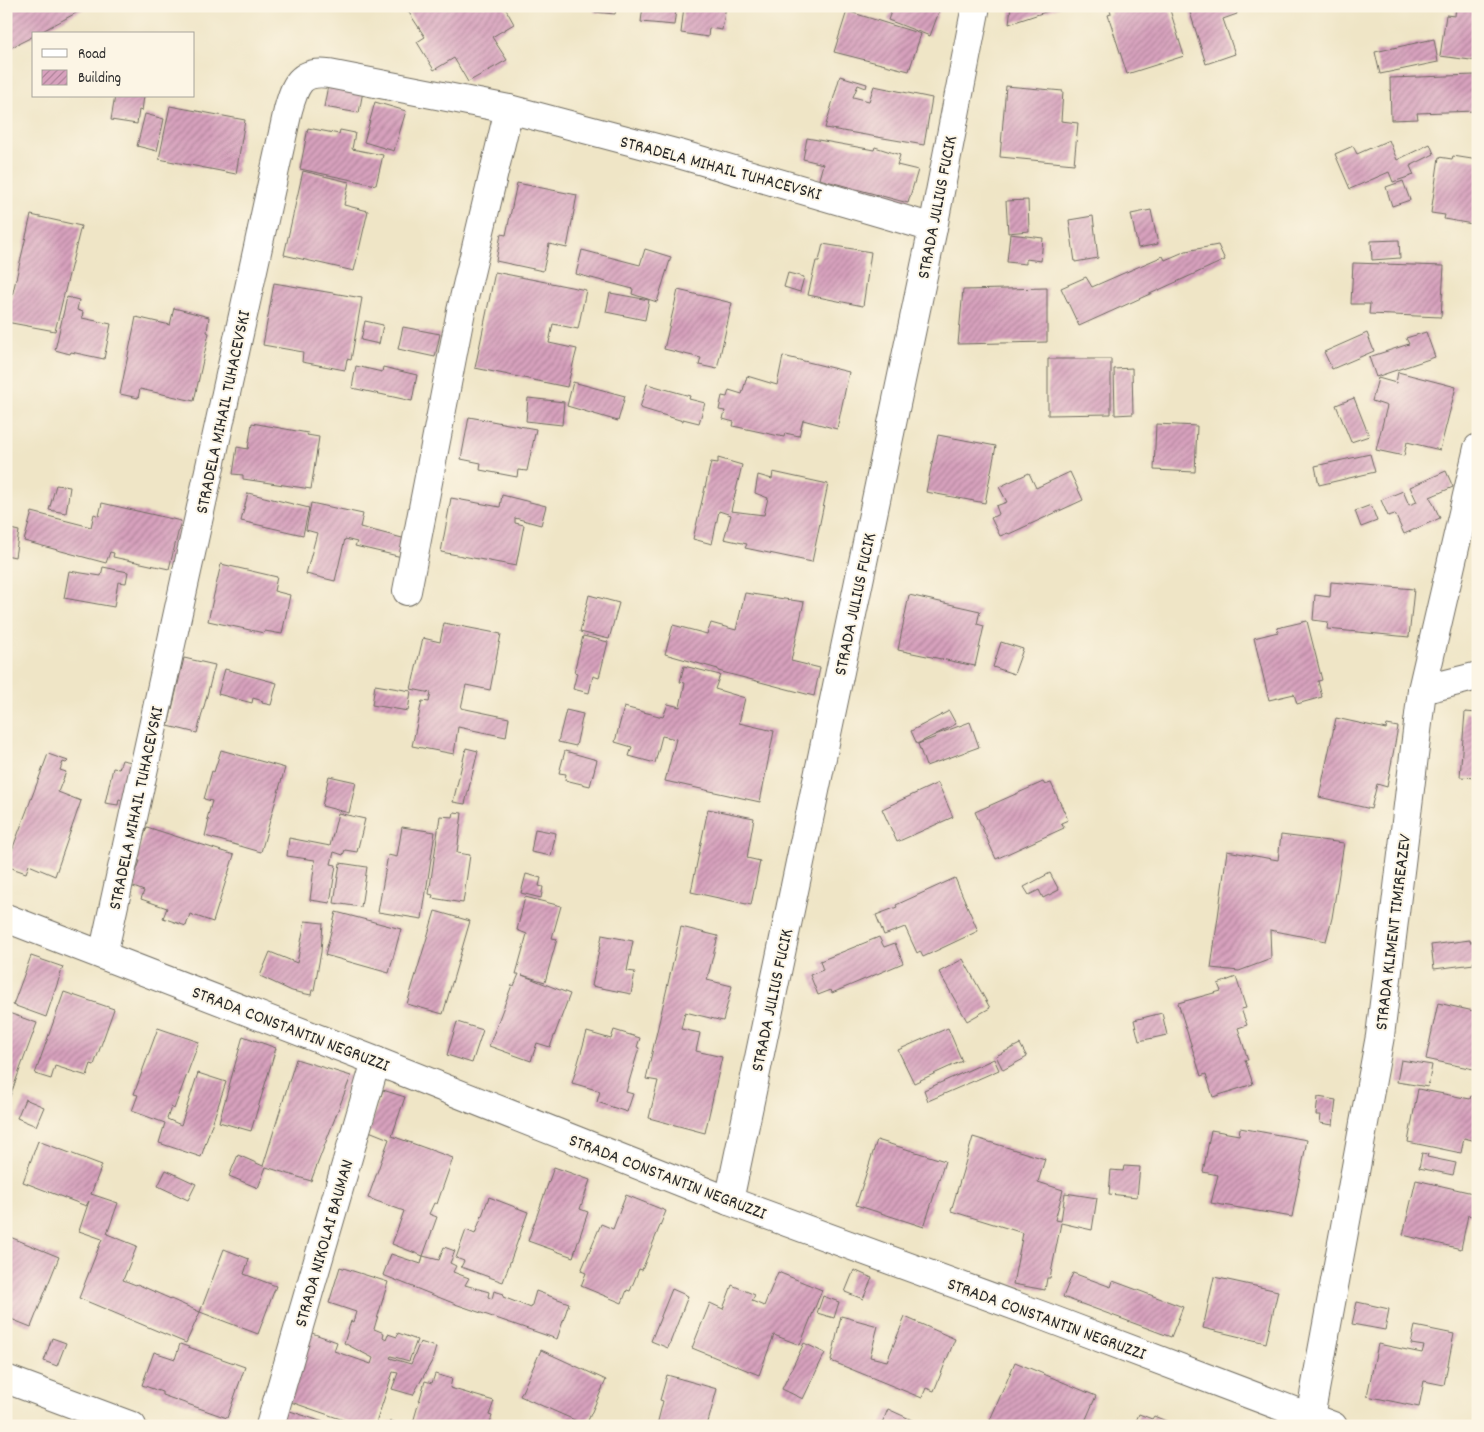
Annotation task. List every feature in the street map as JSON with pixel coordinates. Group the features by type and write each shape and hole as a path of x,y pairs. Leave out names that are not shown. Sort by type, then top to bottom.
{"street":[{"name":"STRADA JULIUS FUCIK","path":"729,1201 933,228 976,6"},
{"name":"STRADELA MIHAIL TUHACEVSKI","path":"103,955 288,110 296,86 304,77 320,72 509,109 679,154 933,228"},
{"path":"407,591 461,311 509,109"},
{"name":"STRADA KLIMENT TIMIREAZEV","path":"1321,1421 1380,1036 1422,690 1478,448"},
{"path":"1422,690 1478,676"},
{"name":"STRADA CONSTANTIN NEGRUZZI","path":"6,918 376,1061 729,1201 1052,1319 1321,1421"},
{"name":"STRADA NIKOLAI BAUMAN","path":"270,1426 376,1061"},
{"path":"6,1379 132,1426"}],"building":[{"path":"6,6 89,6 41,32 32,32 32,37 6,50"},
{"path":"399,6 504,6 514,24 492,37 507,60 468,82 454,58 434,70 417,42 425,37 406,8 402,11"},
{"path":"595,6 617,6 615,14 594,12"},
{"path":"643,6 673,6 673,10 676,10 674,25 641,22"},
{"path":"684,6 726,6 722,30 709,28 708,37 681,33"},
{"path":"893,6 941,6 930,36 888,20"},
{"path":"1011,6 1060,6 1060,7 1009,24"},
{"path":"1109,6 1182,6 1170,10 1184,56 1127,74 1108,15 1111,14"},
{"path":"1188,6 1235,6 1237,14 1223,19 1235,54 1206,64"},
{"path":"1456,6 1478,6 1478,61 1440,56 1446,15 1455,16"},
{"path":"847,11 921,34 909,71 834,52"},
{"path":"1434,39 1438,62 1380,74 1375,52"},
{"path":"1475,75 1476,111 1417,113 1418,119 1391,120 1390,78"},
{"path":"840,76 867,84 866,88 858,85 853,97 869,101 874,86 932,98 924,145 825,128"},
{"path":"328,85 363,91 359,113 324,107"},
{"path":"1006,86 1063,91 1061,121 1078,123 1074,164 1000,157"},
{"path":"115,98 144,98 142,111 139,110 137,124 111,120"},
{"path":"375,102 406,111 394,151 364,142"},
{"path":"170,106 245,120 236,174 159,159"},
{"path":"145,114 164,119 157,151 137,146"},
{"path":"308,128 339,134 340,130 355,133 352,149 383,155 376,185 300,169"},
{"path":"807,138 874,150 875,147 900,155 897,165 918,170 908,203 819,179 823,164 803,159"},
{"path":"1389,140 1397,160 1430,144 1434,154 1410,166 1414,175 1393,182 1389,172 1350,189 1335,154 1353,146 1357,154"},
{"path":"1453,156 1478,160 1478,225 1444,219 1445,215 1431,213 1439,157 1452,159"},
{"path":"303,171 349,182 344,205 368,211 354,271 284,255"},
{"path":"1403,181 1410,200 1392,206 1386,187"},
{"path":"517,183 577,195 567,248 549,244 543,271 496,261 501,234 506,235"},
{"path":"1028,200 1029,231 1008,233 1006,201"},
{"path":"1151,210 1158,244 1138,248 1131,214"},
{"path":"31,215 81,226 55,331 6,322"},
{"path":"1093,216 1098,258 1075,262 1069,220"},
{"path":"1010,234 1043,238 1041,261 1026,259 1026,264 1007,262"},
{"path":"1399,240 1400,258 1372,260 1371,241"},
{"path":"823,244 871,252 863,306 808,295 816,261 819,261"},
{"path":"1218,245 1225,260 1079,326 1061,288 1086,277 1092,287 1163,256 1165,260 1186,251"},
{"path":"645,249 671,257 657,302 632,294 633,289 576,274 582,250 640,265"},
{"path":"1353,263 1444,266 1441,317 1369,314 1370,304 1351,304"},
{"path":"495,272 586,290 578,329 553,324 549,343 577,349 567,387 475,368"},
{"path":"788,273 804,277 800,292 784,287"},
{"path":"274,283 362,298 351,360 347,359 345,370 302,362 303,352 263,345"},
{"path":"1047,288 1047,342 958,344 963,290"},
{"path":"678,290 732,303 717,369 699,365 701,358 664,349"},
{"path":"610,293 649,300 645,320 606,312"},
{"path":"67,297 79,300 77,310 83,312 82,318 111,324 104,359 55,350"},
{"path":"174,308 209,317 207,332 209,333 194,401 140,389 138,398 120,394 136,317 170,325"},
{"path":"365,321 383,325 379,344 361,340"},
{"path":"403,327 440,334 435,357 398,349"},
{"path":"1426,332 1435,357 1376,377 1369,357 1409,344 1406,338"},
{"path":"1367,333 1374,351 1332,369 1324,352"},
{"path":"783,356 849,372 837,429 803,420 799,436 785,433 784,437 733,426 734,422 723,419 725,411 719,410 722,396 727,397 729,390 742,394 747,376 777,385"},
{"path":"1048,359 1111,359 1111,414 1048,415"},
{"path":"356,366 382,372 383,367 417,375 412,401 352,388"},
{"path":"1132,368 1133,414 1115,415 1114,369"},
{"path":"1398,372 1456,387 1440,450 1407,442 1404,456 1376,450 1387,406 1372,401 1378,378 1396,383"},
{"path":"573,382 625,396 618,421 567,406"},
{"path":"647,384 690,396 689,399 705,403 699,423 683,419 683,421 640,408"},
{"path":"528,398 564,402 562,425 526,421"},
{"path":"1354,398 1369,436 1351,442 1336,405"},
{"path":"469,417 536,429 527,471 518,470 517,477 480,470 481,463 461,459"},
{"path":"252,423 308,433 307,435 319,437 311,489 243,479 243,475 233,474 237,447 248,449"},
{"path":"1156,424 1197,426 1195,472 1154,470"},
{"path":"938,435 996,446 985,503 926,492"},
{"path":"1370,454 1375,472 1319,485 1315,466"},
{"path":"718,458 742,465 731,511 764,515 768,498 755,493 758,475 772,479 773,472 828,484 812,562 745,548 747,544 724,539 731,515 719,511 712,544 693,539 711,462 718,463"},
{"path":"1446,471 1453,487 1430,497 1440,518 1404,534 1395,514 1388,516 1381,500 1403,491 1409,505 1417,502 1410,487"},
{"path":"1070,472 1083,500 1009,534 1000,536 991,518 999,514 996,506 1007,502 999,487 1029,473 1036,488"},
{"path":"56,485 70,487 66,513 49,510"},
{"path":"248,493 309,508 303,535 241,521"},
{"path":"502,495 546,506 541,525 515,518 515,523 524,525 516,566 441,552 451,498 500,507"},
{"path":"102,503 181,521 169,569 113,557 114,553 110,552 106,563 24,541 32,512 91,527 94,514 99,516"},
{"path":"311,503 363,514 360,527 406,539 402,557 355,546 357,542 345,539 335,581 306,574 317,533 306,530"},
{"path":"1371,505 1377,521 1361,527 1355,511"},
{"path":"6,528 19,531 15,557 6,555"},
{"path":"221,564 277,577 274,591 290,595 282,634 265,631 264,633 208,621"},
{"path":"103,567 128,572 126,583 118,582 114,607 64,598 69,571 101,576"},
{"path":"1331,582 1414,589 1409,637 1327,629 1328,622 1313,620 1315,595 1330,597"},
{"path":"745,593 804,602 791,661 820,668 814,696 718,671 718,669 665,654 673,625 707,634 711,623 736,630"},
{"path":"589,595 619,603 609,639 580,632"},
{"path":"909,595 980,611 977,624 984,626 975,666 898,650"},
{"path":"1307,621 1322,680 1318,681 1322,697 1297,704 1294,694 1269,700 1254,638 1278,632 1277,628"},
{"path":"444,623 501,634 490,690 466,685 461,708 509,718 506,737 458,727 454,754 412,746 422,701 429,702 431,693 411,689 423,638 440,642"},
{"path":"583,636 608,642 599,678 593,676 589,693 573,689 577,673 574,672"},
{"path":"1001,642 1023,649 1014,674 993,667"},
{"path":"184,658 215,665 197,733 168,726"},
{"path":"684,666 720,675 715,689 745,698 739,723 774,731 760,802 665,781 676,739 662,736 655,763 629,756 632,747 615,742 624,707 663,717 668,704 680,707 685,683 680,682"},
{"path":"225,669 277,683 271,705 253,698 252,703 218,694"},
{"path":"375,685 411,691 408,711 372,705"},
{"path":"566,710 583,714 576,746 558,742"},
{"path":"949,711 956,724 917,744 911,731"},
{"path":"1465,712 1478,713 1478,778 1460,777"},
{"path":"1336,718 1386,729 1387,725 1398,727 1387,787 1377,784 1371,809 1319,797"},
{"path":"970,722 979,747 926,766 918,744 936,737 935,735"},
{"path":"466,748 478,751 465,804 453,802"},
{"path":"221,750 285,768 261,852 205,836 212,801 204,799 212,771 214,772"},
{"path":"565,751 597,760 590,786 565,780 566,774 559,773"},
{"path":"48,754 68,761 66,763 63,762 60,770 66,772 58,792 81,801 55,876 29,865 26,873 6,866"},
{"path":"122,760 132,762 124,800 119,799 118,805 105,803 113,768 119,769"},
{"path":"329,776 356,782 349,813 322,806"},
{"path":"1043,782 1045,785 1051,783 1068,820 1061,823 1064,828 996,859 975,812"},
{"path":"938,783 953,817 897,842 882,809"},
{"path":"708,809 754,818 747,858 760,861 751,905 691,892"},
{"path":"454,812 462,813 457,853 470,855 463,903 432,898 433,895 429,894 440,816 453,817"},
{"path":"338,813 365,819 357,852 345,850 343,855 334,852 331,864 336,865 330,903 310,900 315,860 287,856 289,838 330,846"},
{"path":"147,827 234,855 213,922 190,914 186,926 163,918 167,908 141,899 144,891 131,886 140,861 136,860"},
{"path":"402,827 435,832 422,919 378,912 388,855 397,857"},
{"path":"535,829 556,833 551,856 531,852"},
{"path":"1281,835 1344,843 1332,918 1326,941 1270,930 1271,959 1239,971 1211,968 1227,851 1278,860"},
{"path":"340,863 367,867 361,907 334,903"},
{"path":"1050,873 1059,890 1043,898 1039,890 1029,895 1024,887"},
{"path":"526,874 541,878 539,886 543,887 541,898 521,893"},
{"path":"955,878 978,931 923,957 920,951 917,953 905,927 884,935 876,915 897,907 896,905"},
{"path":"525,897 561,906 552,938 557,939 545,982 522,975 570,994 550,1047 537,1043 531,1061 489,1046 512,985 514,986 519,974 516,974 527,934 517,930"},
{"path":"435,911 470,921 443,1014 407,1004"},
{"path":"336,912 401,929 389,973 325,955"},
{"path":"305,921 323,923 321,952 314,990 312,990 311,995 292,991 260,976 270,952 297,963"},
{"path":"681,927 718,936 707,980 732,986 723,1021 685,1012 681,1029 700,1033 696,1051 722,1057 705,1133 649,1118 658,1081 646,1079"},
{"path":"602,935 633,941 627,971 635,972 631,994 592,986"},
{"path":"879,937 884,947 895,943 903,963 832,993 831,990 818,995 810,975 823,970 820,961"},
{"path":"1470,940 1470,942 1478,941 1478,961 1473,962 1474,964 1434,969 1431,945"},
{"path":"31,956 63,967 46,1017 13,1005"},
{"path":"963,959 990,1008 967,1021 939,972"},
{"path":"1236,977 1246,1008 1241,1009 1247,1025 1238,1028 1248,1060 1245,1060 1253,1084 1213,1097 1206,1074 1201,1076 1178,1003 1221,991 1218,984"},
{"path":"64,992 114,1009 94,1065 91,1064 87,1076 55,1066 51,1079 35,1074"},
{"path":"1438,1003 1478,1012 1478,1070 1426,1059"},
{"path":"6,1012 37,1023 9,1099 6,1098"},
{"path":"1162,1013 1167,1035 1139,1041 1134,1020"},
{"path":"457,1022 483,1030 472,1063 447,1055"},
{"path":"158,1028 199,1042 174,1109 171,1107 167,1119 181,1125 198,1073 226,1082 201,1157 159,1143 165,1123 132,1111 138,1095 134,1094"},
{"path":"948,1028 962,1061 914,1083 898,1050"},
{"path":"614,1030 640,1038 637,1047 639,1048 626,1092 633,1094 627,1112 597,1102 600,1091 572,1083 587,1032 611,1039"},
{"path":"243,1036 276,1048 251,1131 219,1122"},
{"path":"1020,1044 1027,1057 1003,1070 996,1056"},
{"path":"296,1059 351,1076 311,1181 266,1167 258,1188 229,1176 238,1155 263,1166"},
{"path":"994,1059 999,1070 928,1101 924,1090"},
{"path":"1401,1060 1432,1065 1428,1087 1397,1082"},
{"path":"1418,1089 1470,1099 1471,1096 1478,1097 1478,1134 1476,1141 1464,1138 1461,1153 1408,1142"},
{"path":"383,1090 405,1097 392,1136 453,1158 437,1204 434,1203 429,1214 437,1217 423,1256 392,1244 404,1211 368,1198 389,1139 369,1131"},
{"path":"1318,1097 1336,1100 1333,1125 1320,1123 1321,1115 1316,1115"},
{"path":"25,1099 44,1107 36,1126 17,1118"},
{"path":"1240,1128 1307,1140 1292,1217 1211,1203 1218,1175 1203,1172 1211,1130 1239,1135"},
{"path":"973,1137 1045,1159 1038,1182 1063,1190 1055,1220 1061,1221 1065,1193 1097,1198 1092,1230 1061,1223 1050,1278 1047,1278 1045,1290 1013,1284 1023,1233 951,1211"},
{"path":"877,1140 945,1161 924,1227 856,1205"},
{"path":"38,1141 102,1165 91,1194 118,1203 107,1234 137,1246 123,1280 137,1284 200,1312 186,1343 79,1298 102,1239 79,1231 89,1201 86,1206 23,1182"},
{"path":"1422,1153 1428,1154 1427,1157 1456,1163 1453,1175 1419,1168"},
{"path":"1124,1166 1140,1167 1137,1197 1109,1194 1111,1170 1123,1171"},
{"path":"554,1167 590,1180 580,1209 588,1212 573,1257 528,1241"},
{"path":"166,1170 196,1184 188,1200 158,1186"},
{"path":"1416,1180 1477,1194 1472,1216 1468,1215 1461,1249 1403,1235"},
{"path":"626,1195 666,1211 642,1270 639,1269 630,1291 627,1290 622,1303 581,1286 586,1273 581,1271 601,1224 613,1229"},
{"path":"489,1197 528,1212 503,1282 461,1267 464,1261 456,1258 466,1230 475,1234"},
{"path":"10,1237 59,1257 31,1327 6,1317 6,1246"},
{"path":"444,1247 455,1251 450,1263 456,1266 453,1272 469,1278 465,1285 489,1292 488,1297 492,1299 494,1291 504,1294 503,1297 531,1308 536,1291 569,1303 557,1339 458,1305 383,1275 391,1254 421,1264 423,1256 439,1260"},
{"path":"224,1249 249,1259 244,1274 276,1286 258,1334 200,1312"},
{"path":"340,1267 388,1282 374,1329 384,1333 383,1337 386,1339 388,1334 397,1337 398,1333 417,1340 409,1361 391,1356 390,1358 411,1364 420,1342 436,1347 432,1361 413,1395 392,1389 398,1373 393,1372 375,1426 361,1426 285,1400 309,1332 337,1342 334,1351 371,1364 373,1358 344,1343 356,1312 329,1303"},
{"path":"854,1270 872,1278 863,1299 845,1292"},
{"path":"778,1272 822,1290 800,1345 774,1335 759,1375 692,1348 710,1303 723,1309 732,1285 755,1295 752,1301 764,1306"},
{"path":"1073,1273 1111,1287 1113,1281 1183,1307 1171,1337 1063,1297"},
{"path":"1214,1277 1278,1291 1266,1343 1203,1328"},
{"path":"672,1289 688,1296 668,1348 651,1341"},
{"path":"823,1296 839,1302 834,1318 817,1313"},
{"path":"1357,1302 1389,1309 1385,1330 1352,1324"},
{"path":"841,1316 878,1326 870,1357 887,1361 905,1317 955,1339 934,1391 926,1388 922,1398 831,1361"},
{"path":"1415,1326 1454,1334 1444,1385 1424,1381 1419,1407 1367,1396 1378,1344 1422,1353 1424,1346 1411,1344"},
{"path":"52,1338 66,1343 57,1366 44,1361"},
{"path":"804,1343 825,1353 803,1399 782,1389"},
{"path":"180,1344 245,1367 227,1418 162,1395 162,1392 142,1385 154,1352 175,1359"},
{"path":"541,1350 606,1380 586,1425 520,1396"},
{"path":"1015,1362 1096,1396 1083,1426 1004,1426 990,1420"},
{"path":"435,1374 452,1379 450,1388 494,1401 489,1415 492,1416 489,1426 412,1426 425,1381 432,1383"},
{"path":"667,1375 717,1389 707,1426 657,1425 663,1401 660,1400"},
{"path":"281,1408 332,1425 332,1426 273,1426"},
{"path":"888,1409 925,1426 881,1426"},
{"path":"1139,1414 1152,1419 1154,1416 1178,1426 1134,1426"},
{"path":"390,1421 404,1425 404,1426 388,1426"}]}
